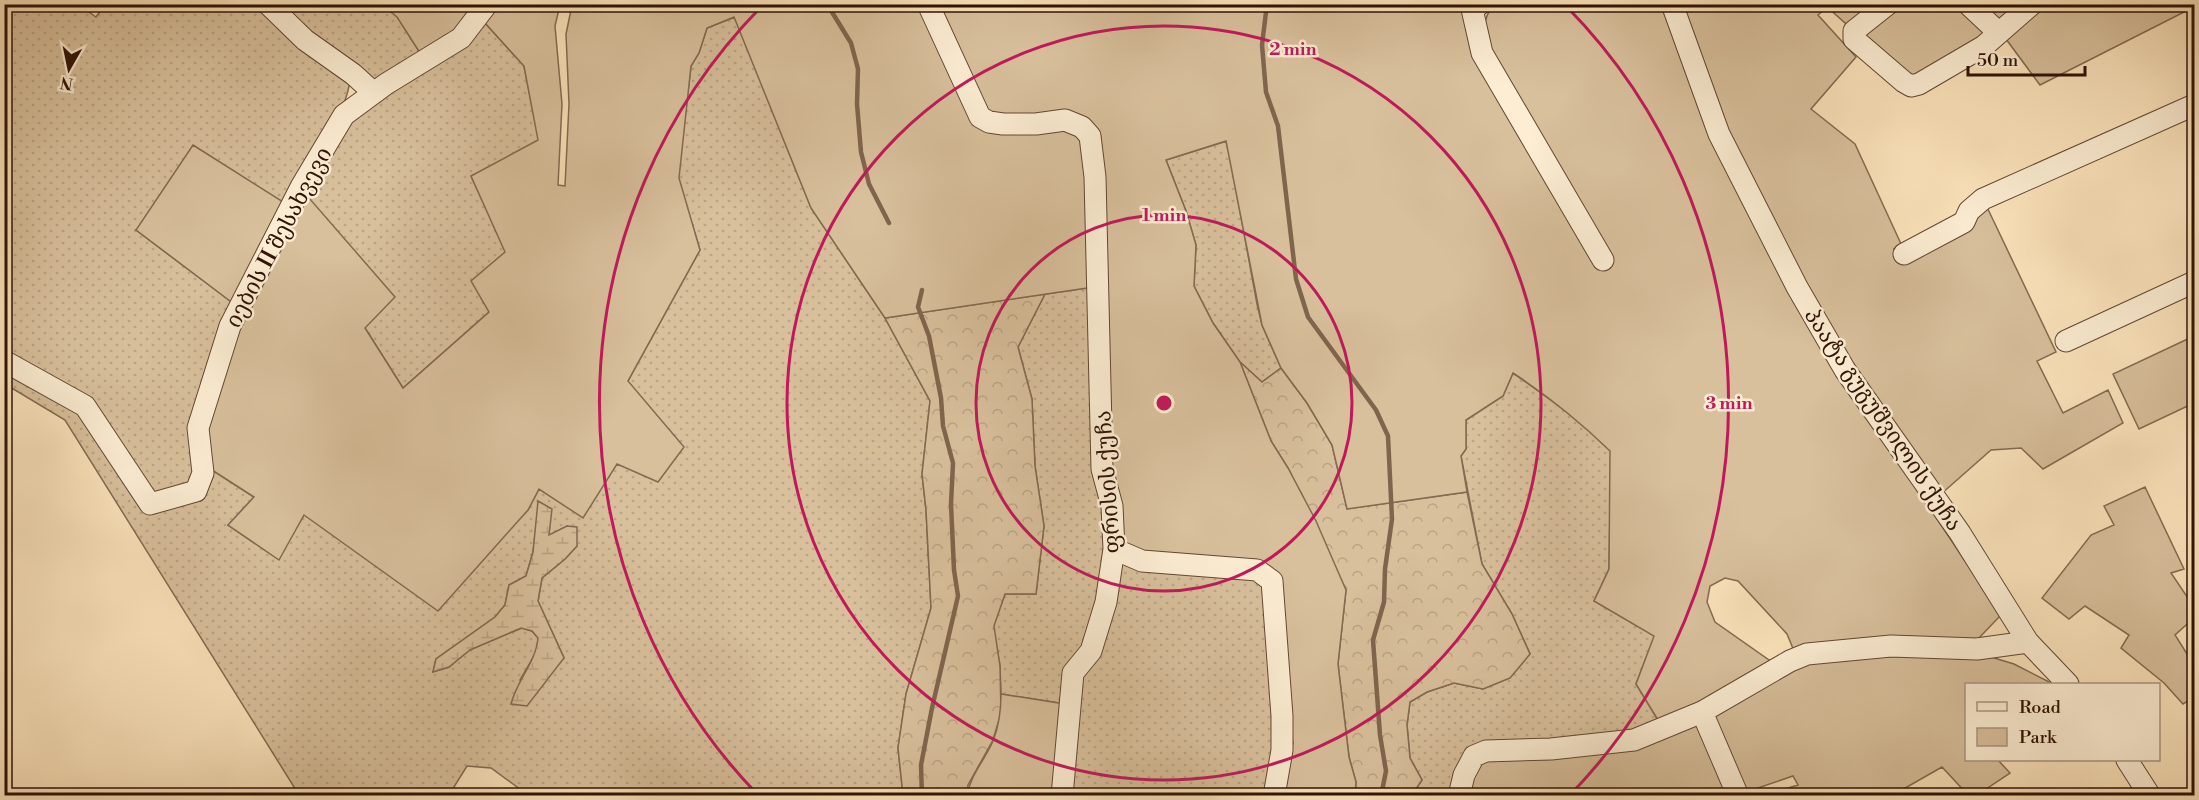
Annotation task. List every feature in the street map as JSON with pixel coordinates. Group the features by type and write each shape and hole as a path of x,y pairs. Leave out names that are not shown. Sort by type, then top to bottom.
{"street":[{"path":"268,4 305,40 364,82 374,93"},
{"name":"იების II შესახვევი","path":"4,361 85,406 150,504 196,491 203,473 198,428 230,326 301,187 344,115 374,93 461,38 487,4"},
{"name":"ფრისის ქუჩა","path":"928,4 980,117 989,122 1003,124 1036,124 1065,120 1082,127 1090,136 1095,177 1102,469 1113,506 1114,549 1106,602 1090,651 1073,673 1062,795"},
{"name":"პაატა გუგუშვილის ქუჩა","path":"1672,4 1719,134 1797,287 1845,370 1960,534 2028,642 2067,683"},
{"path":"1888,4 1854,31 1854,39 1911,86 1919,84 1984,46 2032,4"},
{"path":"1968,4 1999,33"},
{"path":"1474,6 1482,53 1603,260"},
{"path":"1904,254 1964,222 1969,211 1983,199 2194,105"},
{"path":"2066,341 2194,282"},
{"path":"1114,549 1142,561 1257,570 1272,581 1282,716 1282,750 1274,795"},
{"path":"1459,795 1464,775 1474,756 1486,751 1551,749 1634,740 1702,712 1806,654 1891,646 1977,649 2028,642"},
{"path":"1702,712 1738,795"},
{"path":"2128,761 2150,795"}],"green space":[{"path":"11,5 79,5 96,17 105,5 264,5 350,76 348,90 335,123 288,205 136,230 234,304 191,484 150,498 92,404 5,353 4,14"},
{"path":"277,5 382,5 397,16 422,56 385,78 371,80"},
{"path":"382,5 481,5 460,32 422,56 397,17"},
{"path":"497,5 560,5 555,26 562,104 558,185 565,186 569,104 566,34 572,5 923,5 973,118 1061,126 1080,136 1089,155 1094,287 885,318 811,208 734,17 707,28 699,53 691,66 679,178 700,250 628,381 684,447 658,482 617,464 583,518 539,489 528,510 438,611 304,515 279,560 228,525 254,497 212,470 202,429 234,328 303,191 395,297 365,328 403,388 489,312 471,281 505,252 471,176 538,140 524,66 485,23"},
{"path":"933,5 1465,5 1492,60 1485,24 1489,11 1494,5 1668,5 1835,366 2001,615 1977,640 1794,651 1787,634 1738,581 1725,578 1710,586 1707,602 1715,622 1776,665 1699,708 1658,720 1636,684 1654,636 1594,601 1609,569 1610,451 1563,410 1513,373 1503,396 1466,420 1466,449 1461,456 1467,492 1347,509 1332,445 1307,403 1281,368 1262,325 1226,141 1166,160 1186,211 1196,245 1194,286 1213,323 1240,362 1271,441 1316,521 1346,590 1338,664 1349,757 1356,782 1355,795 1277,795 1293,743 1287,715 1278,581 1149,558 1125,549 1105,471 1092,126 987,119"},
{"path":"1679,5 2023,5 1986,38 1913,79 1907,78 1827,7 1818,15 1856,57 1811,109 1855,144 1902,246 1894,249 1902,262 1986,205 2056,352 2037,361 2063,413 2108,390 2123,423 2043,469 2021,448 1991,450 1940,495 1855,375 1722,134"},
{"path":"2045,5 2194,5 2194,7 2040,85 2006,39"},
{"path":"735,17 811,208 885,318 930,401 922,474 931,608 906,694 898,748 903,795 528,795 491,768 467,766 449,795 299,795 65,420 5,384 5,368 82,411 144,509 212,470 254,497 228,525 278,559 304,515 528,510 539,489 628,381 700,250 678,178 691,66 699,53 707,28","holes":["539,502 549,536 567,526 577,546 542,578 538,601 564,658 547,678 520,680 537,651 538,638 532,631 522,628 469,650 449,667 433,672 436,659 495,617 505,605 509,585 526,576 533,552"]},
{"path":"485,23 524,66 539,141 471,176 506,252 489,312 403,388 365,328 303,191 348,117"},
{"path":"1227,141 1257,304 1262,325 1281,368 1262,382 1240,362 1213,323 1194,286 1196,245 1186,211 1166,160"},
{"path":"193,145 288,205 234,304 136,230"},
{"path":"1094,287 1106,506 1104,598 1065,704 1001,694 1000,666 993,626 1005,594 1036,594 1044,526 1035,466 1032,399 1018,347 1045,294"},
{"path":"1045,294 1018,347 1032,399 1035,466 1044,526 1036,594 1005,594 994,626 1000,666 1001,713 993,740 968,785 967,795 903,795 898,748 906,694 931,608 922,474 930,401 885,318"},
{"path":"2194,336 2194,403 2139,429 2113,374"},
{"path":"1240,362 1262,382 1281,368 1307,403 1332,445 1347,509 1467,492 1482,564 1512,614 1530,654 1510,678 1483,689 1454,683 1427,692 1410,702 1407,725 1410,758 1422,780 1412,795 1355,795 1356,782 1349,757 1338,664 1346,590 1288,468 1271,441"},
{"path":"1513,373 1577,419 1611,451 1609,569 1594,601 1655,636 1636,684 1658,720 1628,735 1452,795 1412,795 1422,780 1410,758 1407,725 1410,702 1427,692 1454,683 1483,689 1510,678 1530,654 1512,614 1482,564 1461,456 1466,449 1466,420 1503,396"},
{"path":"2145,487 2184,569 2171,573 2194,607 2194,618 2175,635 2194,665 2194,697 2183,704 2164,683 2121,648 2129,635 2085,606 2069,619 2042,598 2091,535 2114,525 2104,506"},
{"path":"538,501 552,509 549,535 567,526 577,527 577,546 542,578 538,601 564,658 527,706 511,704 537,647 538,638 532,631 521,628 470,650 449,667 433,672 436,659 495,617 505,605 509,585 526,576 533,552"},
{"path":"1118,558 1244,573 1267,585 1279,735 1267,795 1065,796 1076,680"},
{"path":"1981,654 2014,664 2051,683 1965,683 1965,761 1999,761 2010,773 1977,795 1968,795 1942,767 1893,795 1765,795 1798,785 1793,776 1746,792 1714,716 1806,659"},
{"path":"1001,694 1065,704 1054,795 967,796 974,774 995,735"},
{"path":"1695,721 1732,796 1464,796 1476,762"}],"waterway":[{"path":"827,4 851,43 858,69 857,104 861,152 869,184 889,223"},
{"path":"1267,4 1262,45 1266,92 1278,126 1296,279 1308,317 1376,410 1388,436 1392,519 1385,569 1384,602 1373,640 1380,735 1386,771 1381,796"},
{"path":"922,290 918,307 929,336 941,398 943,426 953,463 951,504 954,570 958,596 921,765 922,796"}]}
